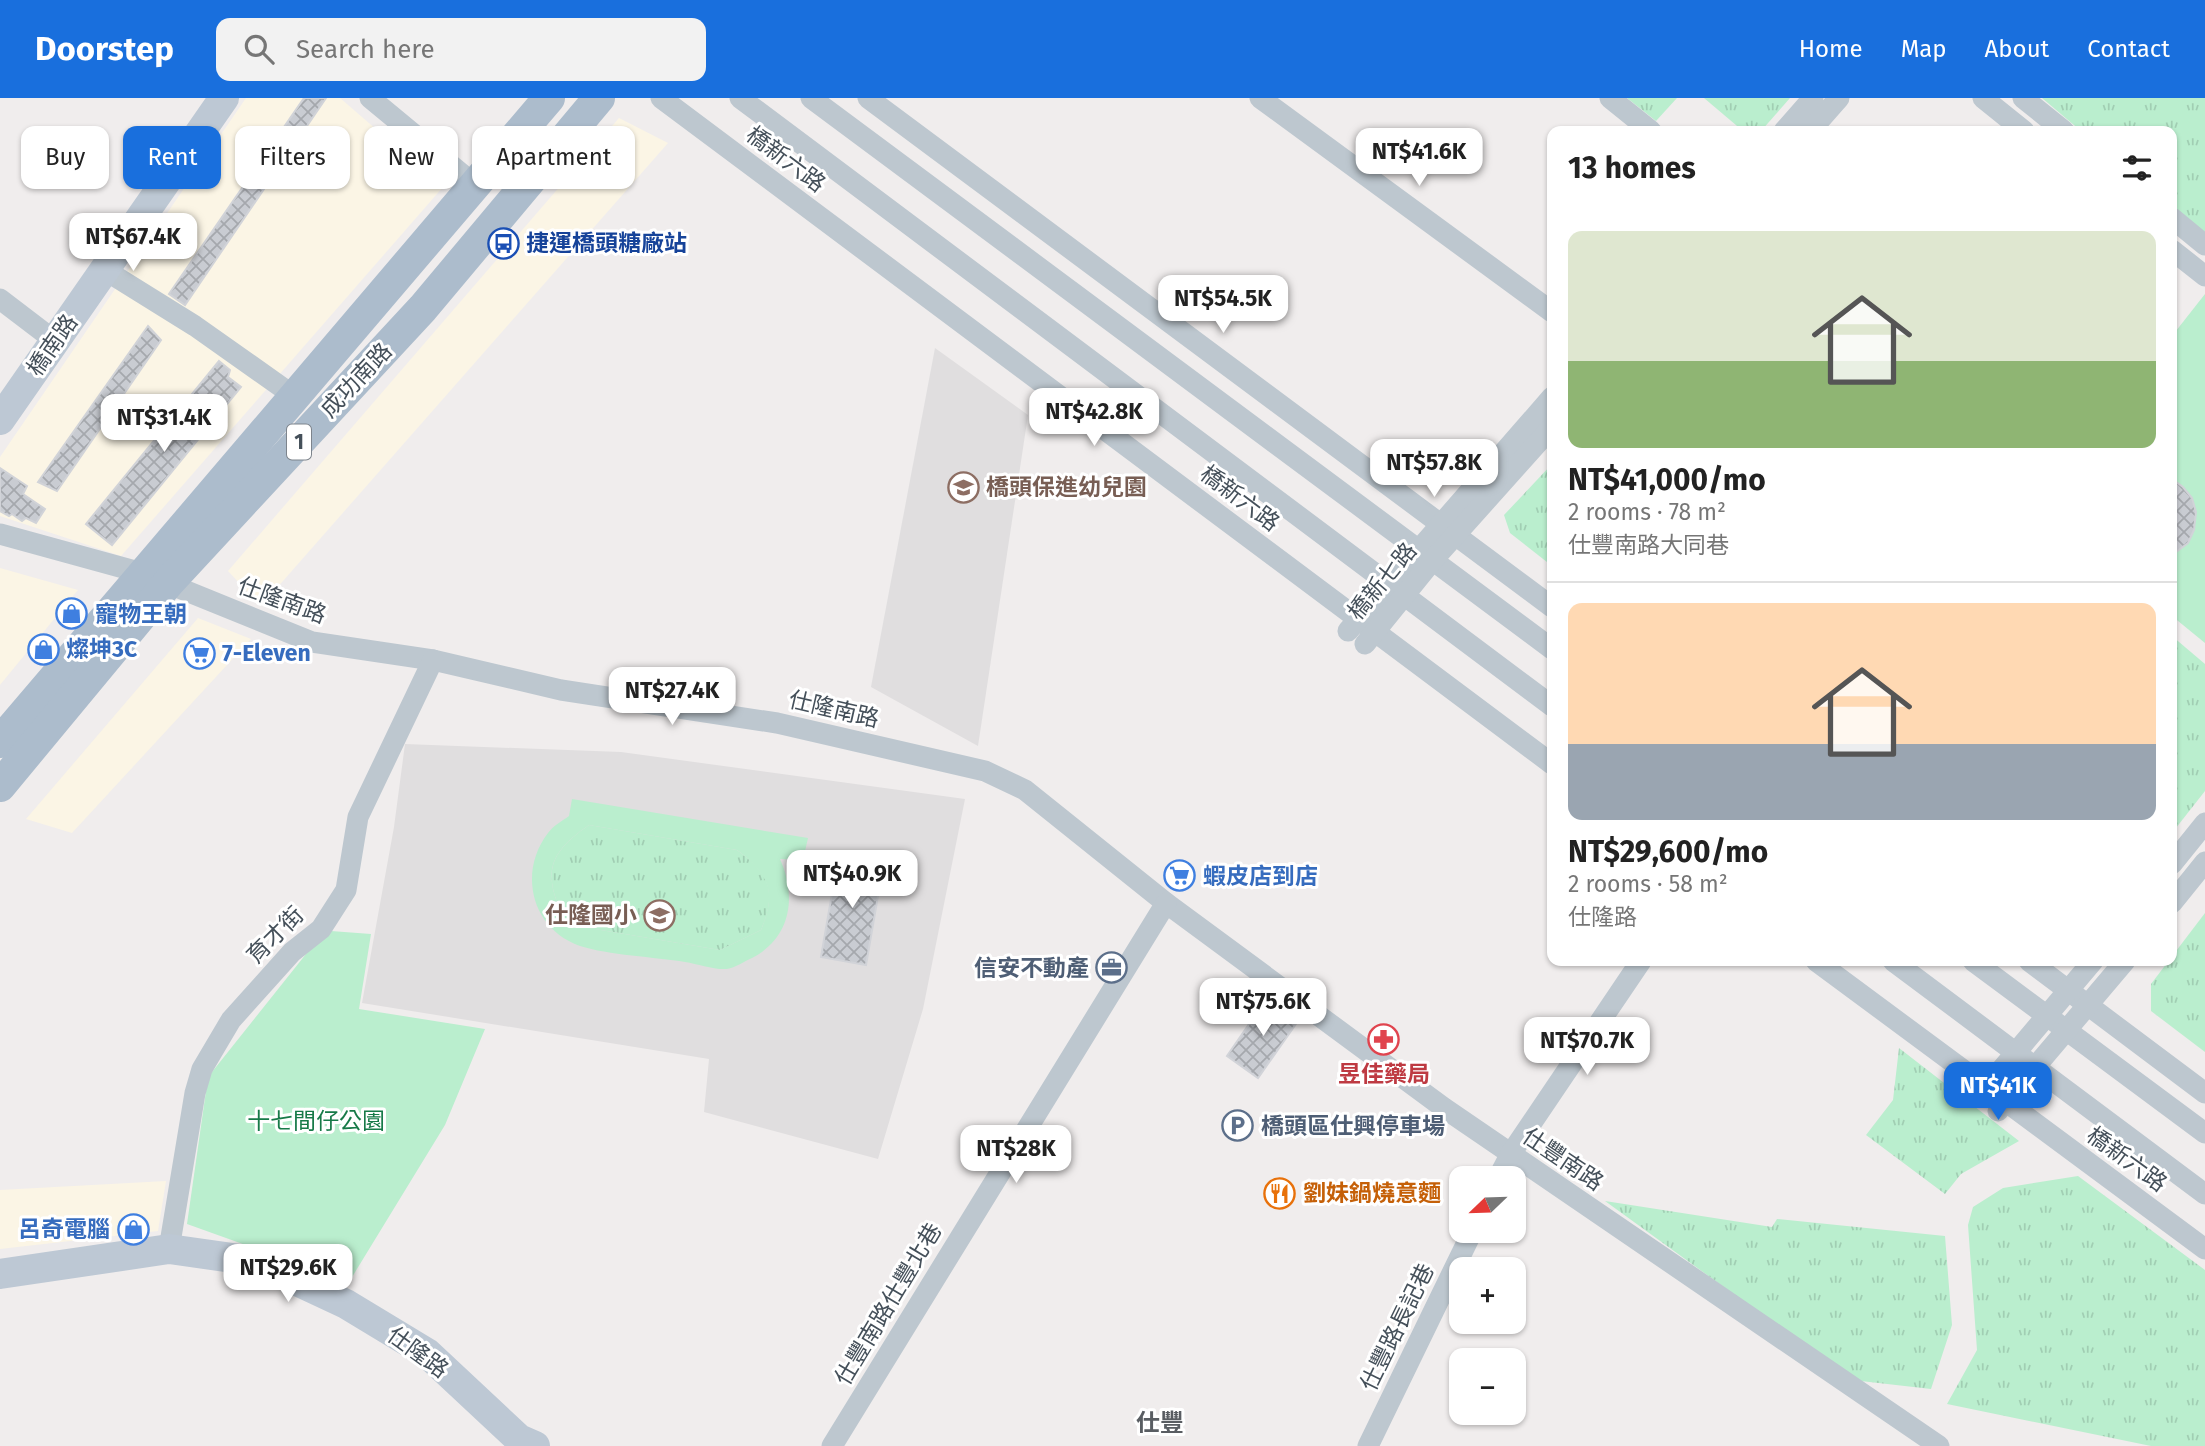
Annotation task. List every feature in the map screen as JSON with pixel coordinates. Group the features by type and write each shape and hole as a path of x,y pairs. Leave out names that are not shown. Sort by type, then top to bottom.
{"main road":[{"name":"成功南路","path":"525,126 549,98"},
{"name":"成功南路","path":"0,742 156,577 423,308 599,98"},
{"name":"成功南路","path":"0,786 294,396 472,186"}],"street":[{"name":"橋南路","path":"0,420 224,98"},
{"path":"370,98 472,182"},
{"name":"橋新六路","path":"661,98 1361,631 1547,761"},
{"name":"橋新六路","path":"740,98 1547,702"},
{"path":"811,98 1547,645"},
{"path":"868,98 1547,603"},
{"path":"1261,98 1547,308"},
{"path":"1610,98 1645,126"},
{"path":"1788,126 1813,98"},
{"path":"1815,126 1839,98"},
{"path":"1983,98 2018,126"},
{"path":"2022,98 2058,126"},
{"path":"2177,222 2205,245"},
{"path":"2177,254 2205,276"},
{"path":"105,270 195,326 294,396"},
{"path":"0,299 55,341"},
{"name":"橋新七路","path":"1448,529 1547,403"},
{"name":"橋新七路","path":"1361,631 1448,529 1547,432"},
{"name":"仕隆南路","path":"0,534 156,577 312,642 433,660 561,690 777,723 985,771 1025,790 1166,903"},
{"name":"育才街","path":"169,1249 195,1093 202,1069 231,1020 292,952 321,929 346,890 358,817 433,660"},
{"path":"2177,858 2205,823"},
{"path":"2177,897 2205,862"},
{"name":"仕豐南路","path":"1166,903 1360,1049 1510,1155 1939,1446"},
{"name":"仕豐南路仕豐北巷","path":"832,1446 1166,903"},
{"path":"1808,966 1983,1092 2089,966"},
{"name":"橋新六路","path":"1822,966 2002,1107 2205,1249"},
{"name":"橋新六路","path":"1900,966 2205,1194"},
{"path":"1980,966 2205,1133"},
{"path":"2036,966 2205,1093"},
{"path":"2046,1147 2002,1107 2121,966"},
{"path":"1504,1166 1635,968"},
{"name":"仕豐路長記巷","path":"1368,1446 1467,1243"},
{"name":"仕隆路","path":"0,1274 169,1249 254,1261 346,1304 427,1353 519,1439 535,1446"}],"shaded area":[{"path":"246,98 340,98 372,126 364,126 364,189 441,189 121,556 0,516 0,457 184,189 221,189 221,134"},
{"path":"619,118 635,126 612,126"},
{"path":"635,126 668,143 635,181"},
{"path":"558,189 628,189 261,606 228,571"},
{"name":"橋頭保進幼兒園","path":"935,348 1028,415 978,746 871,687"},
{"path":"0,568 78,590 0,685"},
{"path":"198,618 251,639 72,833 26,819"},
{"name":"仕隆國小","path":"405,744 621,752 965,799 923,1009 878,1159 704,1112 709,1059 362,1003 394,827"},
{"path":"166,1181 158,1231 0,1249 0,1190"}],"green space":[{"path":"1627,98 1677,98 1656,121"},
{"path":"1704,98 1790,98 1765,126 1737,126"},
{"path":"2042,98 2205,98 2205,235 2177,211 2177,126 2075,126"},
{"path":"2205,294 2205,643 2177,620 2177,330"},
{"path":"1547,469 1547,562 1510,533 1504,515"},
{"path":"2177,640 2205,664 2205,791 2177,827"},
{"path":"572,799 808,838 803,860 780,859 789,902 782,928 765,950 727,969 604,952 563,938 550,927 540,913 534,898 532,881 533,865 539,848 550,830 569,816","holes":["589,825 737,850 756,867 767,885 769,894 766,917 761,930 720,950 583,927 561,912 552,884 554,862 559,853 576,834"]},
{"path":"589,825 737,850 757,867 767,885 769,905 761,930 720,950 583,927 561,912 552,884 552,872 554,862 566,844"},
{"path":"2205,913 2205,1052 2151,1011 2151,984 2165,966 2177,966 2177,950"},
{"name":"十七間仔公園","path":"331,931 371,934 359,1009 485,1029 445,1125 349,1282 187,1224 208,1077 306,954"},
{"path":"1899,1048 2019,1141 1961,1174 1945,1194 1866,1135 1893,1100"},
{"path":"2078,1176 2205,1270 2205,1446 2151,1446 1947,1404 1977,1350 1968,1225 1973,1207 2003,1188"},
{"path":"1605,1201 1772,1227 1777,1219 1945,1236 1952,1325 1931,1389 1852,1380"}],"building":[{"path":"304,98 326,98 307,126 285,126"},
{"path":"241,189 264,189 185,305 169,294"},
{"path":"148,326 161,340 57,491 38,482"},
{"path":"219,361 230,370 228,377 241,387 112,545 86,524"},
{"path":"0,468 27,486 23,494 45,509 36,523 26,518 22,521 12,514 9,516 0,511"},
{"path":"2177,483 2192,498 2196,512 2194,530 2188,543 2177,551"},
{"path":"832,860 887,866 884,887 879,890 866,965 821,957 834,882 830,880"},
{"path":"1267,998 1298,1021 1258,1078 1227,1056"}],"place":[{"name":"捷運橋頭糖廠站","path":"503,243"},
{"name":"橋頭保進幼兒園","path":"963,487"},
{"name":"寵物王朝","path":"72,614"},
{"name":"燦坤3C","path":"43,649"},
{"name":"7-Eleven","path":"199,653"},
{"name":"蝦皮店到店","path":"1180,876"},
{"name":"仕隆國小","path":"660,915"},
{"name":"信安不動產","path":"1112,968"},
{"name":"昱佳藥局","path":"1384,1040"},
{"name":"橋頭區仕興停車場","path":"1238,1126"},
{"name":"劉妹鍋燒意麵","path":"1280,1193"},
{"name":"呂奇電腦","path":"133,1229"}],"district":[{"name":"仕豐","path":"1160,1423"}]}
